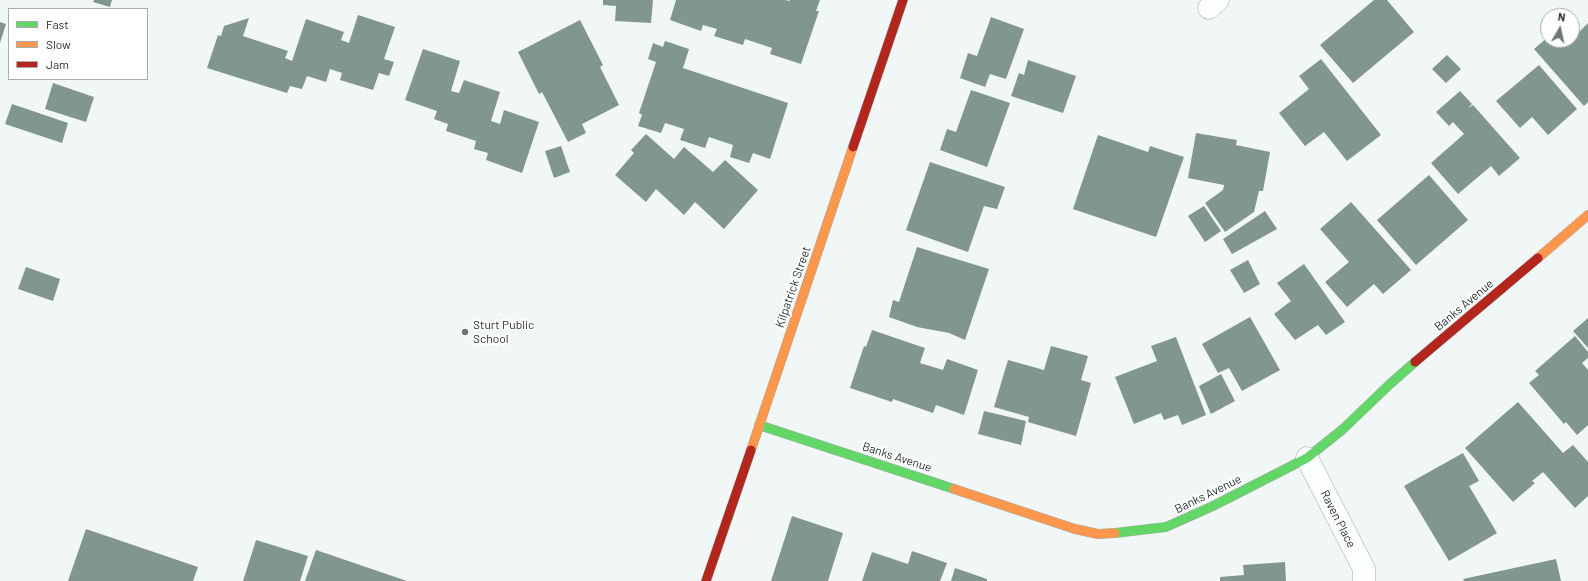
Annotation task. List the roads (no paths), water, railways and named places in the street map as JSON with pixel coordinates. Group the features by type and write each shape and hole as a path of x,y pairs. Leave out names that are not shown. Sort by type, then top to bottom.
{"street":[{"name":"Kilpatrick Street","path":"706,581 903,0"},
{"name":"Banks Avenue","path":"759,425 1075,529 1098,534 1121,533 1166,527 1213,506 1307,458 1343,429 1390,384 1588,215"},
{"name":"Raven Place","path":"1307,458 1364,569 1364,581"}],"place":[{"name":"Sturt Public School","path":"465,332"}]}
